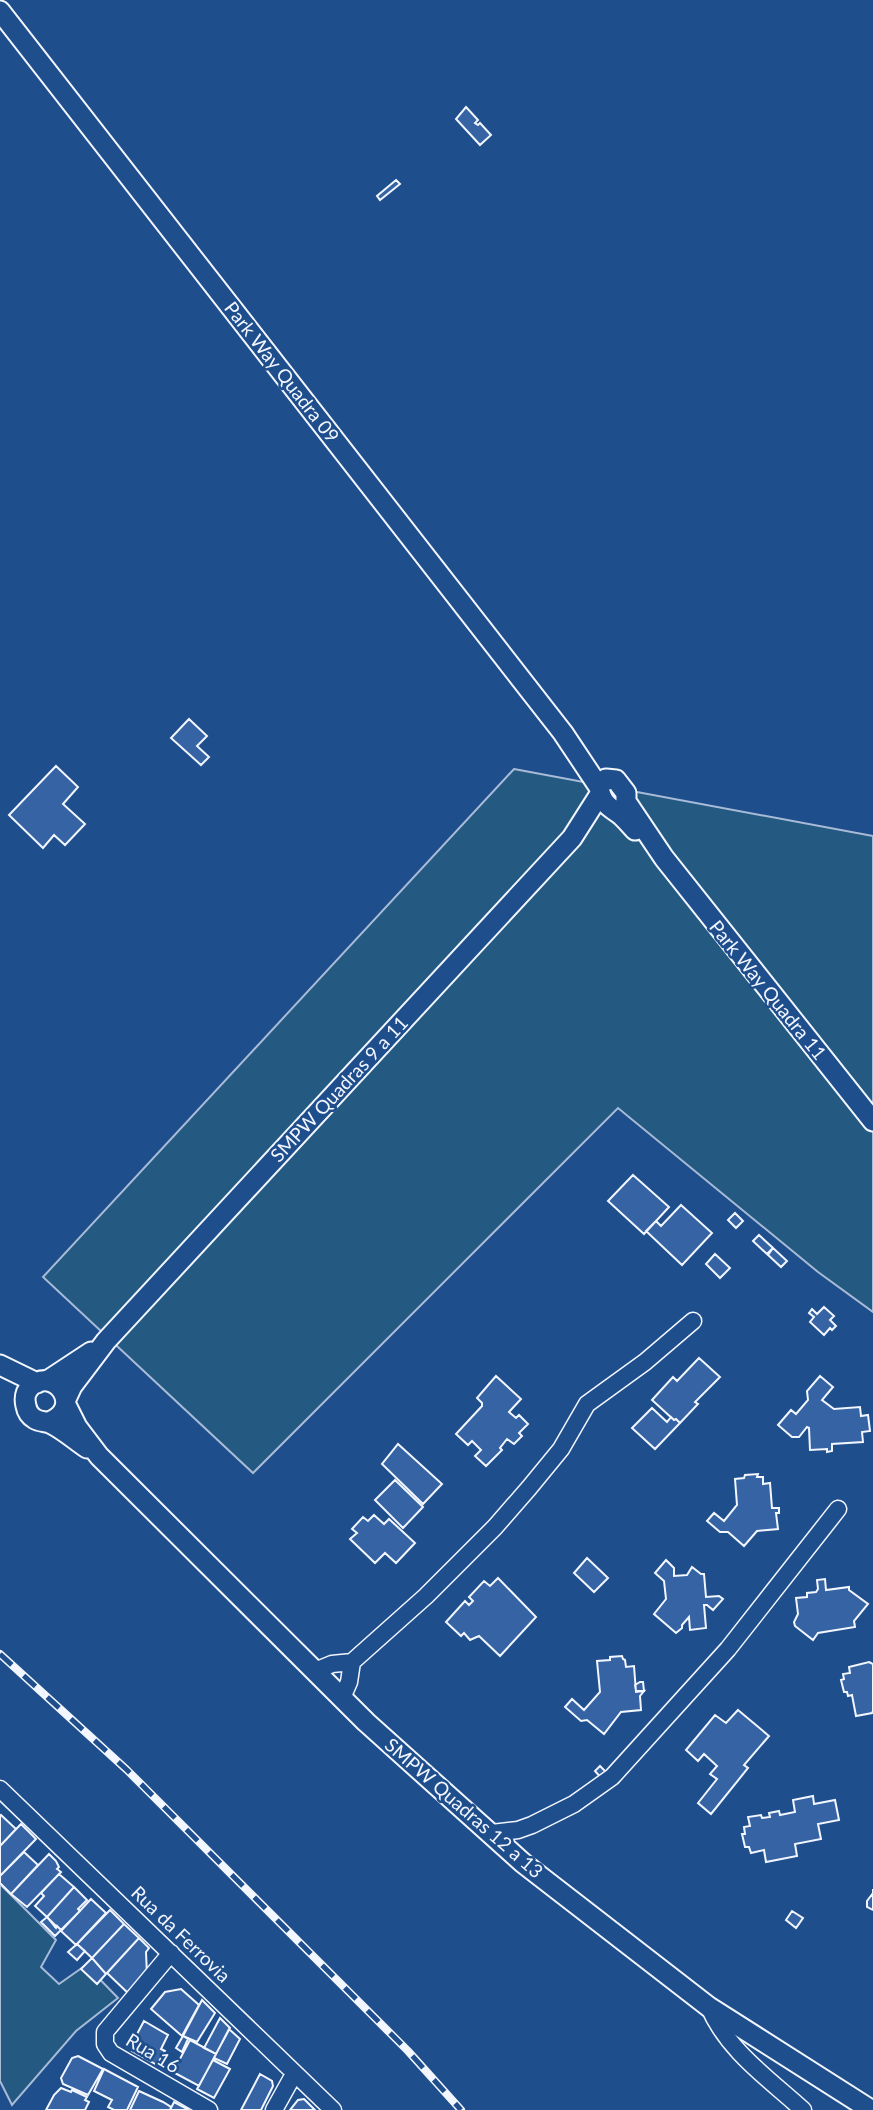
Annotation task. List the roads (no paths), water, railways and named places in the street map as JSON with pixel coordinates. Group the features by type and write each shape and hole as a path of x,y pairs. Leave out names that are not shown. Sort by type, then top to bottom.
{"street":[{"name":"Park Way Quadra 09","path":"0,11 611,798"},
{"name":"SMPW Quadras 9 a 11","path":"66,1402 72,1386 106,1341 611,798"},
{"name":"Park Way Quadra 11","path":"611,798 664,858 873,1121"},
{"path":"314,1671 332,1664 352,1662 426,1596 495,1527 529,1488 561,1449 587,1404 645,1362 693,1321"},
{"name":"SMPW Quadras 9 a 11","path":"42,1382 106,1341"},
{"path":"0,1365 42,1382 56,1384 63,1390 66,1402 63,1413 49,1422 37,1421 28,1413 24,1401 0,1375"},
{"path":"24,1401 28,1390 42,1382"},
{"name":"SMPW Quadras 12 a 13","path":"66,1402 77,1427 99,1456 366,1722 523,1863 709,2007 871,2110"},
{"name":"SMPW Quadras 12 a 13","path":"49,1422 99,1456"},
{"path":"492,1833 519,1830 532,1825 574,1804 612,1777 728,1649 838,1509"},
{"path":"342,1698 349,1682 352,1662"},
{"name":"Rua da Ferrovia","path":"0,1789 333,2110"},
{"name":"Rua 16","path":"171,1953 105,2032 105,2044 111,2053 209,2110"},
{"path":"709,2007 717,2026 734,2047 803,2110"},
{"path":"274,2110 294,2074"}],"railway":[{"path":"0,1654 127,1770 408,2051 461,2110"}]}
